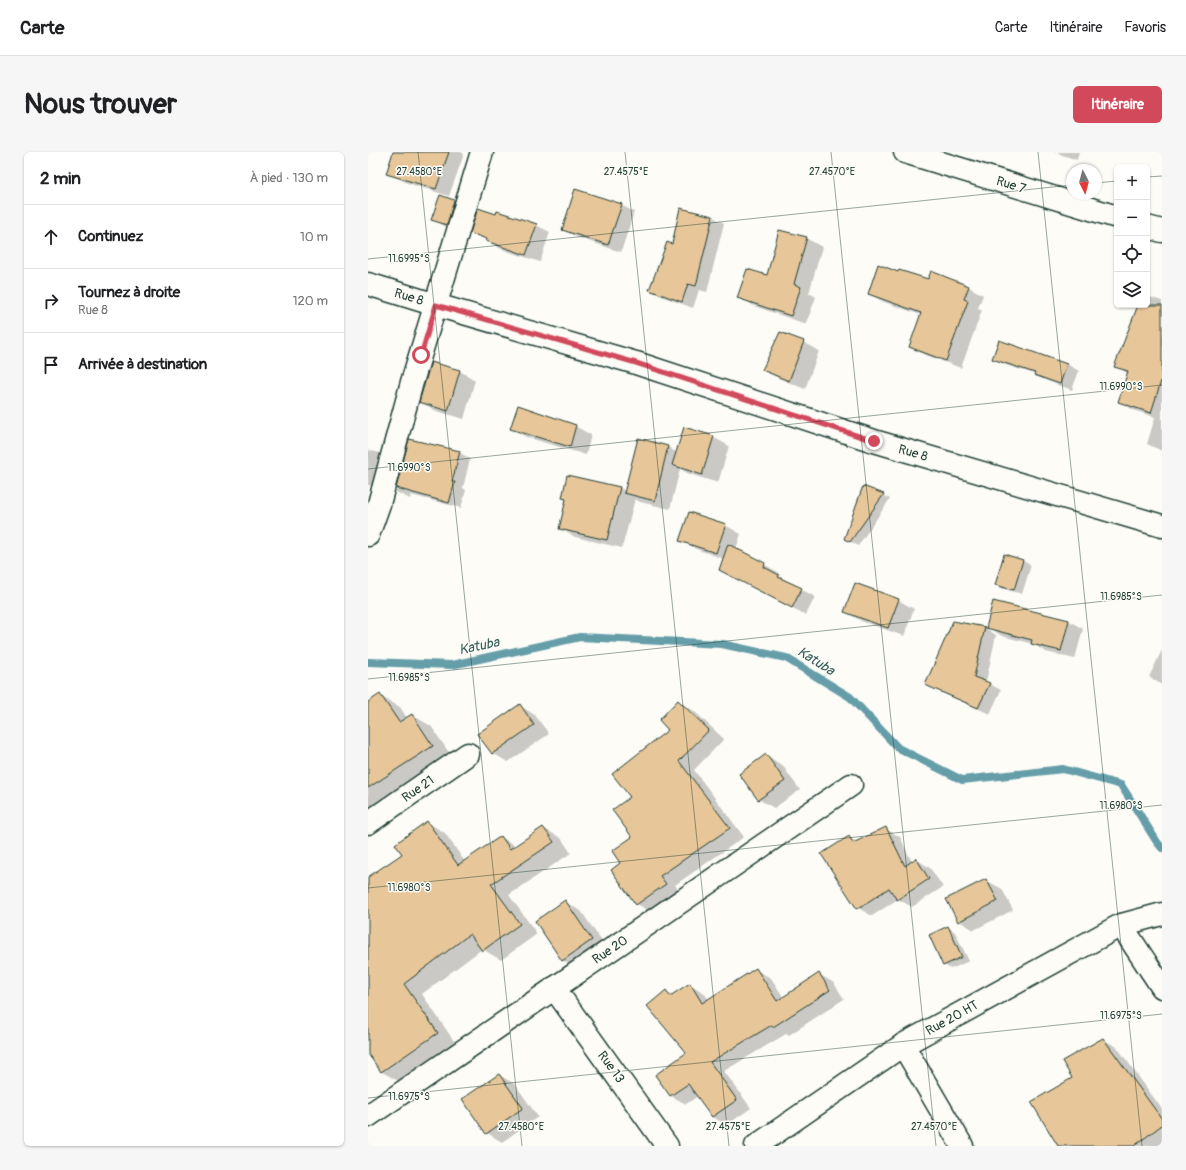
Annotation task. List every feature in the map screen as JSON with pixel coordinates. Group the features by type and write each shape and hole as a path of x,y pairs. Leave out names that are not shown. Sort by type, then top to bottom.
{"street":[{"path":"368,535 379,504 412,382 482,152"},
{"name":"Rue 7","path":"905,152 1114,216"},
{"path":"1150,228 1162,231"},
{"name":"Rue 8","path":"368,284 636,363 881,444 1162,526"},
{"name":"Rue 21","path":"368,823 468,754"},
{"name":"Rue 20","path":"368,1116 851,785"},
{"name":"Rue 20 HT","path":"756,1146 903,1045 1121,925 1162,914"},
{"path":"1121,925 1162,987"},
{"name":"Rue 13","path":"554,988 667,1146"},
{"path":"903,1045 962,1146"}],"building":[{"path":"393,152 449,152 436,189 386,174"},
{"path":"575,189 622,204 608,245 562,230"},
{"path":"440,195 454,200 447,225 431,220"},
{"path":"478,208 496,214 497,211 537,224 526,255 486,241 487,239 470,233"},
{"path":"680,208 713,216 696,286 688,284 682,302 649,290 667,242 672,244"},
{"path":"779,230 807,237 794,284 801,287 791,316 737,298 747,269 767,275"},
{"path":"878,264 898,272 899,270 928,279 931,271 969,286 964,299 968,301 946,361 909,347 921,313 868,294"},
{"path":"1150,305 1162,305 1162,378 1151,413 1118,402 1128,371 1114,367 1137,308 1150,308"},
{"path":"780,332 804,341 789,381 762,370"},
{"path":"999,340 1067,364 1060,384 1034,375 1035,373 992,359"},
{"path":"431,362 460,370 448,411 419,402"},
{"path":"518,405 576,425 570,447 510,429"},
{"path":"684,427 714,436 702,475 672,465"},
{"path":"638,438 668,446 655,501 624,493"},
{"path":"409,439 460,451 452,482 455,482 449,503 396,488"},
{"path":"567,475 620,487 607,540 559,529 566,499 562,498"},
{"path":"863,486 884,494 850,542 844,539"},
{"path":"689,512 726,524 716,553 679,541"},
{"path":"728,544 765,563 764,567 779,575 778,577 802,588 792,608 719,570"},
{"path":"1004,554 1023,560 1014,590 995,585"},
{"path":"855,583 899,599 888,628 844,612"},
{"path":"993,601 1069,620 1061,651 1031,644 1032,640 986,628"},
{"path":"953,621 985,627 974,677 990,683 978,708 925,685"},
{"path":"380,694 399,722 412,714 433,746 368,788 368,702"},
{"path":"678,700 709,730 679,761 730,828 660,876 666,884 636,905 611,870 620,863 612,851 632,837 612,810 630,797 612,774 668,730 659,720"},
{"path":"520,704 534,725 492,754 477,734"},
{"path":"766,754 785,781 758,800 739,774"},
{"path":"427,821 458,865 501,836 510,849 543,827 554,842 491,884 520,924 482,951 470,934 404,984 438,1033 381,1072 368,1054 368,877 402,854 395,844"},
{"path":"886,827 905,866 916,858 929,879 897,900 889,888 857,909 821,854 849,836 853,843"},
{"path":"986,879 998,901 958,922 946,899"},
{"path":"565,900 592,940 562,961 535,921"},
{"path":"948,926 962,957 943,966 929,935"},
{"path":"756,968 777,1001 819,973 830,990 773,1027 772,1025 710,1062 737,1100 712,1117 688,1084 670,1096 655,1075 686,1053 647,1006 666,990 670,996 690,983 702,1003"},
{"path":"1103,1038 1162,1119 1162,1125 1134,1146 1058,1146 1031,1102 1072,1078 1062,1061"},
{"path":"499,1074 523,1108 486,1134 462,1099"}],"waterway":[{"name":"Katuba","path":"368,662 452,665 580,637 722,644 786,658 850,697 898,748 962,780 1063,769 1121,785 1162,848"}],"route":[{"path":"421,355 436,305 636,363 874,441"}]}
